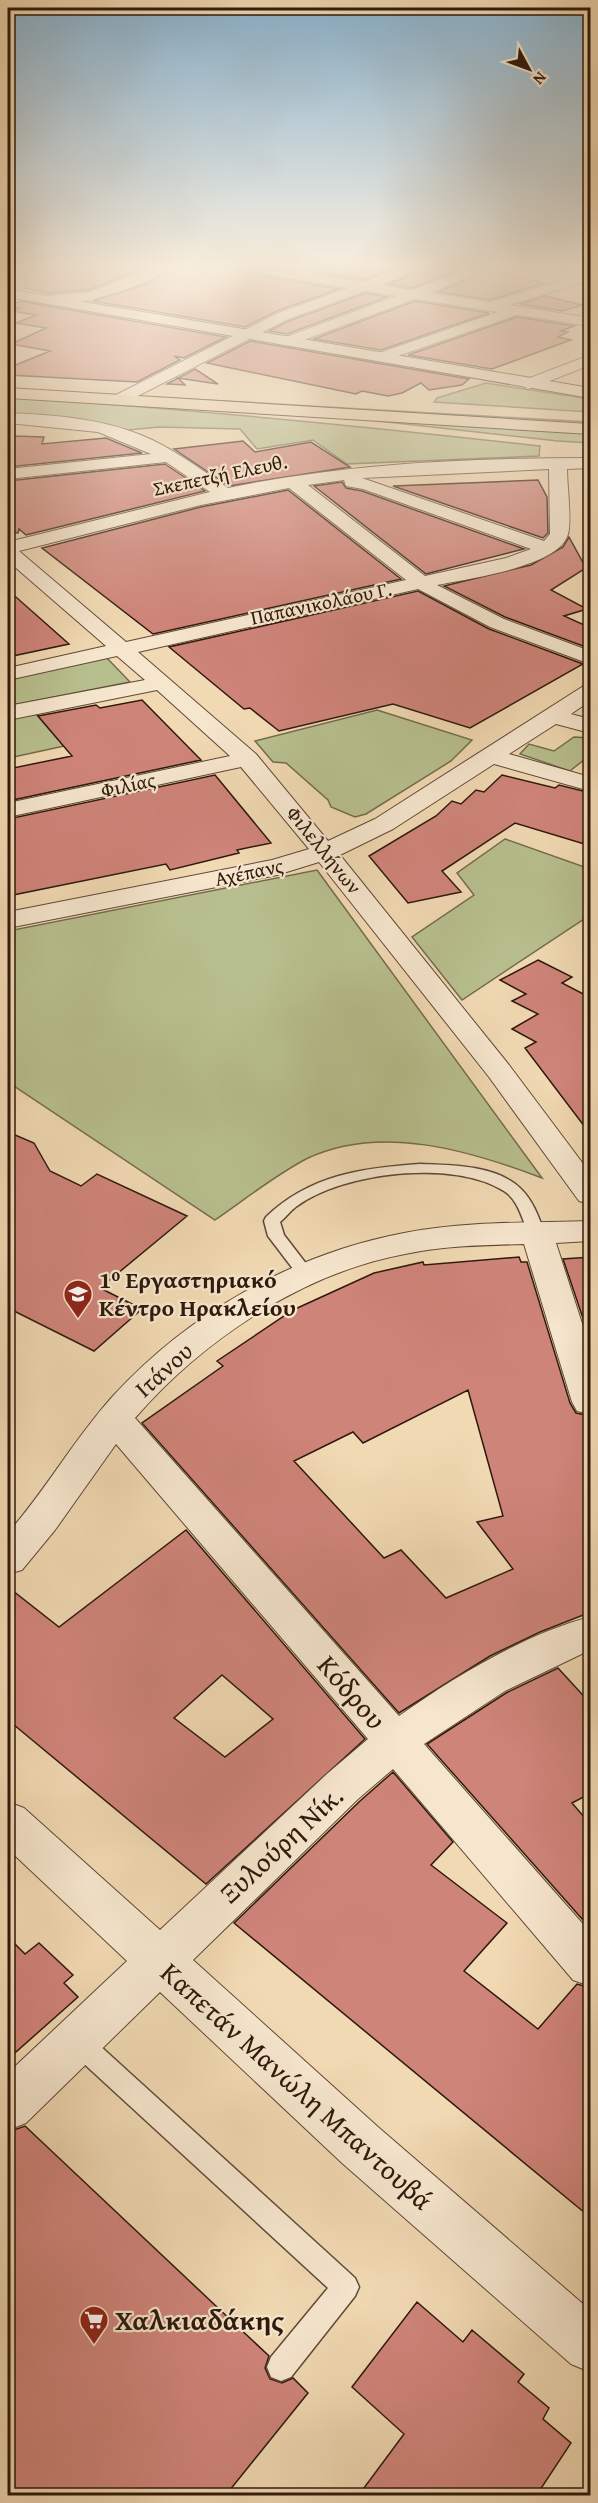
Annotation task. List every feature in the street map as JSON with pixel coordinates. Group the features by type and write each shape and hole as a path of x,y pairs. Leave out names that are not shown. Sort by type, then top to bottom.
{"main road":[{"path":"16,387 548,444"},
{"path":"8,393 470,409 589,420"},
{"path":"211,406 589,420"}],"street":[{"path":"123,397 143,387"},
{"path":"548,387 591,393"},
{"path":"8,417 62,420 96,426 151,446 226,495"},
{"name":"Σκεπετζή Ελευθ.","path":"8,550 226,495 368,473 558,464 588,452"},
{"path":"8,474 168,457"},
{"path":"297,485 346,482 366,484 546,548 559,535 558,464"},
{"path":"297,485 418,582 442,597 497,623 591,657"},
{"name":"Παπανικολάου Γ.","path":"8,674 503,564 546,548"},
{"name":"Φιλελλήνων","path":"8,550 120,650 162,683 248,759 326,852 586,1181"},
{"path":"8,713 162,683"},
{"name":"Αχέπανς","path":"8,920 250,873 326,852 384,824 591,692"},
{"path":"553,716 591,726"},
{"path":"491,756 591,784"},
{"name":"Φιλίας","path":"8,810 248,759"},
{"name":"Ιτάνου","path":"8,1558 50,1510 115,1419 149,1381 203,1336 306,1274 382,1248 406,1243 492,1235 591,1231"},
{"path":"537,1234 591,1402"},
{"name":"Κόδρου","path":"115,1419 591,1965"},
{"name":"Ξυλούρη Νίκ.","path":"8,2106 157,1961 343,1786 395,1741 468,1690 591,1633"},
{"name":"Καπετάν Μανώλη Μπαντουβά","path":"8,1821 157,1961 360,2145 591,2345"}],"lane":[{"path":"306,1274 276,1236 272,1221 282,1207 328,1183 371,1174 424,1168 471,1173 508,1187 522,1198 537,1234"},
{"path":"75,2040 346,2287 281,2367"}],"green space":[{"path":"474,387 511,387 590,399 590,412 434,402 437,398"},
{"path":"8,397 274,418 540,446 539,456 347,464 313,440 257,449 240,429 159,427 118,431 74,418 8,415"},
{"path":"154,397 590,422 590,425 149,400"},
{"path":"324,415 590,433 590,443 558,441"},
{"path":"106,657 130,682 8,706 8,676"},
{"path":"377,710 472,740 451,761 366,814 355,817 331,807 328,800 286,763 273,762 255,741"},
{"path":"35,713 64,746 9,758 11,762 8,763 8,719"},
{"path":"574,737 590,738 590,755 570,771 520,754 529,744 554,751"},
{"path":"505,839 590,869 590,915 462,1000 412,937 474,895 457,873"},
{"path":"317,870 542,1178 456,1151 394,1142 364,1143 334,1148 306,1159 271,1180 215,1220 8,1082 8,931"}],"building":[{"path":"321,387 414,387 402,393 388,396 362,391 356,394"},
{"path":"425,387 450,387 429,390"},
{"path":"13,436 44,437 42,444 106,438 142,453 8,467 8,447"},
{"path":"243,441 255,452 311,442 350,467 229,486 174,449"},
{"path":"165,464 205,491 26,535 19,529 18,533 8,532 8,481"},
{"path":"538,480 547,497 548,533 543,538 393,486"},
{"path":"342,482 346,488 362,491 524,549 426,574 314,486"},
{"path":"288,490 401,579 153,634 42,548 201,507"},
{"path":"569,537 586,568 551,590 587,609 564,616 591,628 591,649 505,617 444,586 531,565 563,547"},
{"path":"8,590 69,644 8,657"},
{"path":"418,591 489,629 583,664 470,728 393,704 279,731 250,708 244,709 169,647"},
{"path":"142,700 201,760 8,801 8,769 72,756 38,716 96,705 100,708"},
{"path":"215,775 271,843 237,850 239,853 170,870 166,864 8,896 8,819"},
{"path":"502,775 555,788 559,785 591,793 591,846 515,823 442,871 461,892 408,903 369,856 436,816 452,801 461,804 476,790 484,792"},
{"path":"538,960 572,977 562,983 591,998 591,1135 525,1048 536,1042 512,1029 538,1014 512,1001 526,994 500,980"},
{"path":"8,1132 34,1143 50,1171 81,1186 97,1174 187,1216 100,1288 142,1309 94,1351 8,1308"},
{"path":"519,1257 521,1262 527,1262 570,1403 576,1413 591,1416 591,1612 540,1632 490,1656 399,1713 142,1423 223,1366 217,1361 293,1310 374,1273 423,1262 424,1265","holes":["468,1390 503,1516 477,1522 513,1569 446,1598 401,1550 384,1558 294,1461 353,1432 363,1443"]},
{"path":"591,1257 591,1342 563,1259"},
{"path":"186,1530 365,1739 206,1884 8,1720 8,1587 59,1627","holes":["222,1675 273,1719 225,1757 174,1718"]},
{"path":"558,1668 591,1704 591,1793 572,1803 591,1825 591,1929 427,1744 506,1693"},
{"path":"393,1772 453,1842 431,1865 507,1923 464,1971 538,2029 577,1984 591,1988 591,2218 234,1923"},
{"path":"8,1937 25,1954 39,1943 73,1975 64,1983 78,1997 8,2059"},
{"path":"25,2126 269,2356 265,2368 270,2379 282,2383 293,2378 308,2393 225,2496 8,2496 8,2132"},
{"path":"417,2302 463,2342 472,2330 524,2374 518,2382 549,2408 543,2419 571,2443 536,2496 358,2496 404,2434 352,2387"}],"place":[{"name":"1⁰ Εργαστηριακό Κέντρο Ηρακλείου","path":"78,1320"},
{"name":"Χαλκιαδάκης","path":"94,2346"}]}
